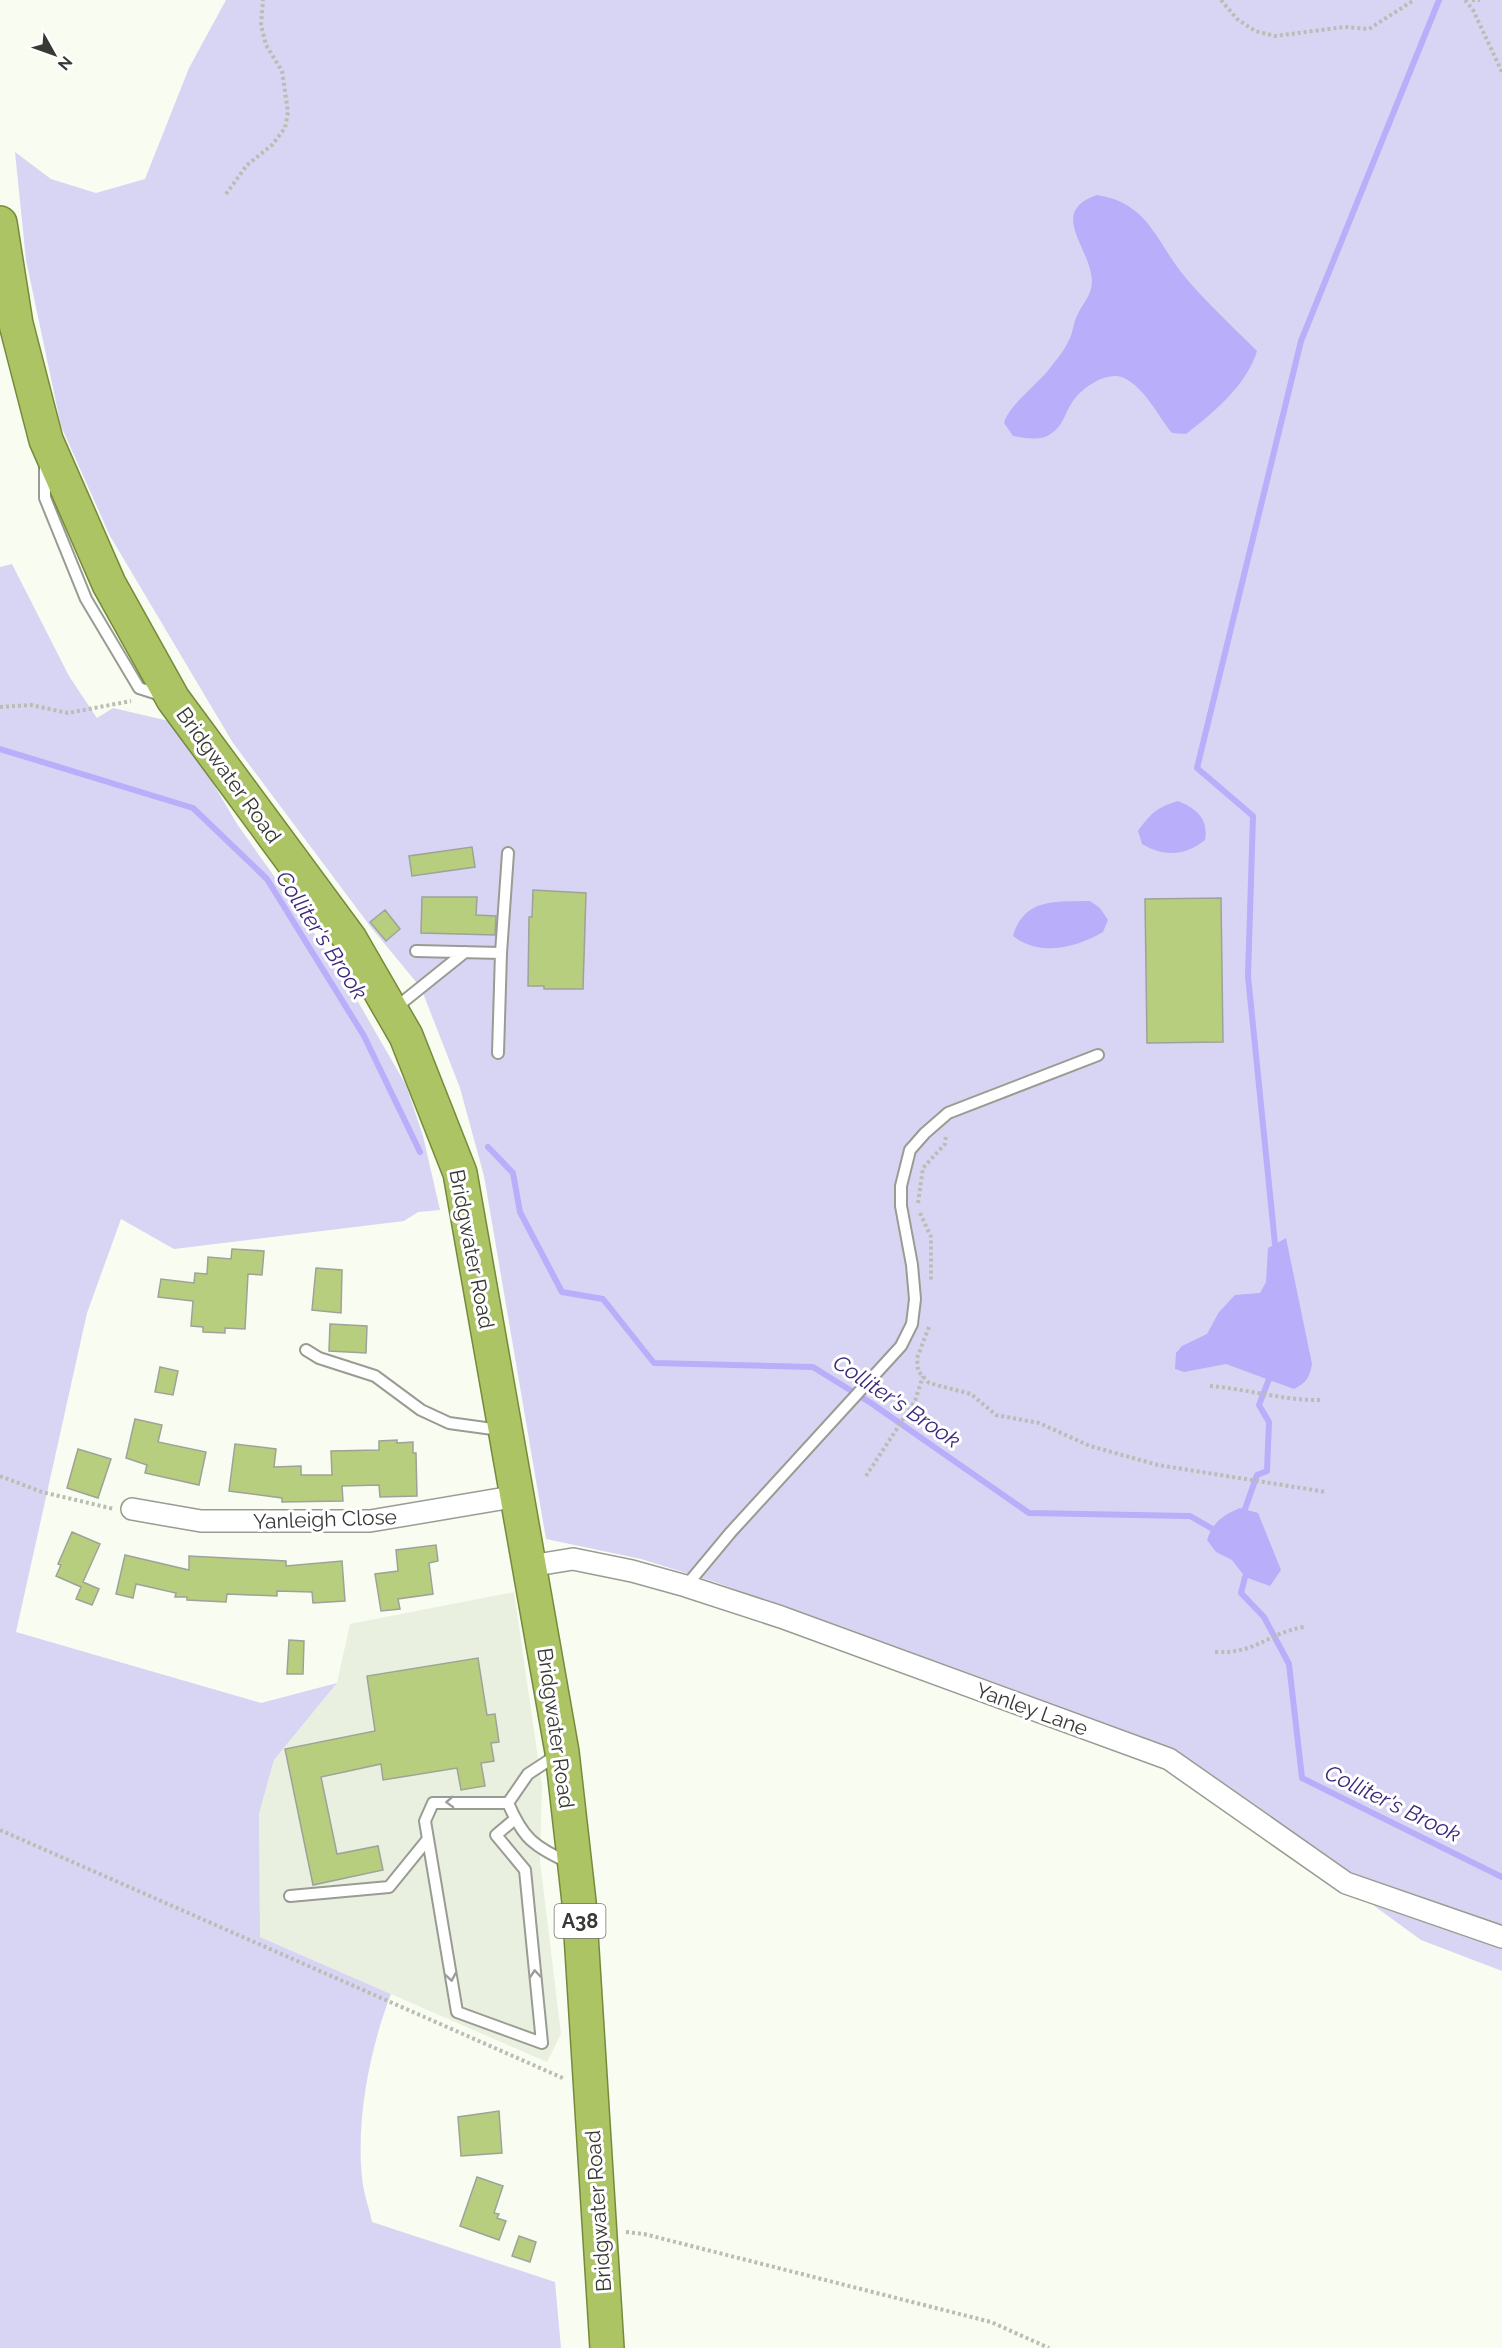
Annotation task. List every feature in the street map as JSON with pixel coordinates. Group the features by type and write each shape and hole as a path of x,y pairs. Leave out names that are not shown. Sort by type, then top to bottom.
{"highway":[{"name":"Bridgwater Road","path":"0,223 15,324 46,440 109,584 173,699 350,939 406,1036 460,1173 562,1752 575,1865 598,2230 608,2348"}],"street":[{"name":"Yanleigh Close","path":"132,1509 201,1521 370,1521 518,1497"},
{"name":"Yanley Lane","path":"530,1566 573,1559 632,1571 686,1586 781,1617 1169,1759 1346,1883 1502,1937"}],"lane":[{"path":"498,1053 501,953 508,853"},
{"path":"416,951 501,953"},
{"path":"391,1011 465,952"},
{"path":"686,1586 731,1532 841,1415 901,1346 912,1324 915,1299 912,1265 901,1206 901,1186 910,1150 948,1113 1098,1054"},
{"path":"306,1350 319,1358 375,1376 422,1410 449,1423 506,1431"},
{"path":"508,1803 528,1774 562,1752"},
{"path":"508,1803 433,1803 424,1821 457,2012 542,2043 525,1870 496,1835 515,1819"},
{"path":"508,1803 520,1830 542,1850 575,1865"},
{"path":"290,1896 389,1887 428,1839"}],"path":[{"path":"226,194 247,165 272,145 285,128 288,112 282,71 266,45 261,25 263,0"},
{"path":"1221,0 1237,20 1255,31 1275,36 1344,27 1369,29 1414,0"},
{"path":"1465,0 1473,10 1502,72"},
{"path":"1472,0 1480,0"},
{"path":"0,707 31,705 68,712 119,702 173,699"},
{"path":"930,1293 931,1238 918,1208 919,1188 923,1168 945,1144 947,1130"},
{"path":"929,1323 928,1332 917,1358 918,1371 929,1383 971,1395 996,1415 1039,1423 1090,1446 1158,1466 1326,1492"},
{"path":"866,1476 915,1401 923,1376"},
{"path":"1210,1386 1258,1392 1293,1401 1322,1400"},
{"path":"0,1476 42,1492 112,1509 132,1509"},
{"path":"1215,1652 1246,1651 1266,1642 1283,1630 1304,1628"},
{"path":"0,1830 591,2091"},
{"path":"598,2230 644,2234 991,2322 1049,2348"}],"shaded area":[{"path":"226,0 1502,0 1502,1926 1349,1873 1182,1755 718,1583 641,1559 546,1539 484,1176 460,1088 421,988 370,926 233,743 110,536 61,426 26,260 15,152 51,179 96,193 145,179 189,68"},
{"path":"1097,195 1115,199 1140,215 1185,277 1257,351 1237,387 1218,407 1186,434 1172,433 1151,403 1132,383 1124,378 1110,376 1082,391 1073,401 1058,428 1049,435 1036,438 1013,436 1004,423 1007,416 1062,352 1070,339 1078,313 1090,292 1092,279 1089,265 1077,237 1074,213 1081,203"},
{"path":"12,564 69,676 97,718 113,708 169,721 207,773 237,824 311,928 357,1000 406,1085 423,1136 440,1210 418,1212 404,1221 174,1249 121,1219 87,1313 16,1632 261,1703 337,1683 274,1760 259,1814 260,1937 391,1994 371,2060 361,2132 362,2177 372,2222 555,2282 561,2348 0,2348 0,567"},
{"path":"1178,801 1200,815 1205,826 1205,840 1190,849 1174,853 1158,851 1142,844 1138,831 1147,820 1159,809"},
{"path":"1090,901 1100,908 1108,920 1103,932 1092,938 1069,946 1046,948 1023,943 1013,936 1018,923 1033,908 1054,902"},
{"path":"1286,1238 1312,1364 1309,1376 1304,1382 1294,1389 1226,1364 1184,1372 1175,1369 1176,1353 1182,1346 1207,1334 1219,1312 1235,1295 1260,1293 1266,1282 1268,1248"},
{"path":"1240,1508 1258,1513 1281,1570 1270,1586 1245,1577 1232,1560 1216,1552 1207,1540 1212,1528 1219,1520"},
{"path":"514,1592 542,1786 540,1861 561,2034 547,2062 260,1937 259,1814 274,1760 337,1683 350,1624"},
{"path":"1373,1905 1502,1948 1502,1971 1421,1940"}],"building":[{"path":"472,847 475,867 412,876 409,856"},
{"path":"533,890 586,893 583,989 544,989 544,986 528,986 529,917 532,917"},
{"path":"422,897 477,897 476,915 496,916 495,935 421,933"},
{"path":"1221,898 1223,1042 1147,1043 1145,899"},
{"path":"385,910 400,929 386,941 370,922"},
{"path":"232,1249 264,1251 262,1275 248,1274 245,1329 225,1328 225,1333 203,1332 203,1327 191,1326 193,1301 158,1297 161,1279 194,1283 195,1273 207,1274 208,1257 231,1259"},
{"path":"316,1268 342,1270 341,1313 312,1310"},
{"path":"330,1324 367,1326 366,1353 329,1351"},
{"path":"160,1367 178,1371 173,1395 155,1392"},
{"path":"135,1419 162,1425 158,1442 206,1452 199,1485 145,1473 147,1465 126,1458"},
{"path":"397,1440 397,1443 413,1442 413,1453 416,1453 417,1496 380,1497 379,1485 342,1486 343,1501 282,1502 282,1498 229,1491 235,1444 276,1449 274,1467 301,1466 301,1475 332,1475 331,1451 379,1450 379,1441"},
{"path":"78,1449 111,1459 98,1498 67,1488"},
{"path":"72,1532 100,1544 83,1582 99,1589 92,1605 76,1599 81,1587 56,1576 61,1565 58,1564"},
{"path":"436,1545 438,1561 429,1563 433,1594 398,1599 400,1609 381,1611 375,1574 398,1571 396,1550"},
{"path":"125,1555 189,1570 189,1556 286,1561 286,1566 342,1561 345,1601 313,1603 312,1592 277,1591 277,1596 227,1594 226,1602 187,1600 187,1597 175,1597 176,1593 136,1584 133,1598 116,1594"},
{"path":"289,1640 304,1641 303,1674 287,1674"},
{"path":"478,1658 487,1715 495,1714 499,1742 491,1743 494,1761 481,1763 485,1786 461,1790 457,1768 383,1780 381,1764 321,1777 337,1854 378,1846 383,1870 313,1885 285,1749 375,1731 367,1676"},
{"path":"499,2111 502,2153 461,2156 458,2117"},
{"path":"477,2177 503,2186 494,2213 499,2214 497,2218 506,2221 499,2240 460,2226"},
{"path":"519,2236 536,2242 530,2262 512,2256"}],"waterway":[{"path":"1275,1244 1248,976 1253,816 1197,768 1301,341 1439,0"},
{"name":"Colliter's Brook","path":"0,749 193,808 267,879 364,1036 420,1152"},
{"name":"Colliter's Brook","path":"488,1147 513,1173 520,1212 562,1292 603,1299 654,1363 813,1367 871,1403 1029,1513 1190,1516 1211,1528"},
{"path":"1245,1509 1257,1475 1267,1471 1269,1422 1259,1405 1269,1379"},
{"name":"Colliter's Brook","path":"1245,1577 1241,1593 1264,1617 1289,1664 1302,1778 1502,1877"}]}
